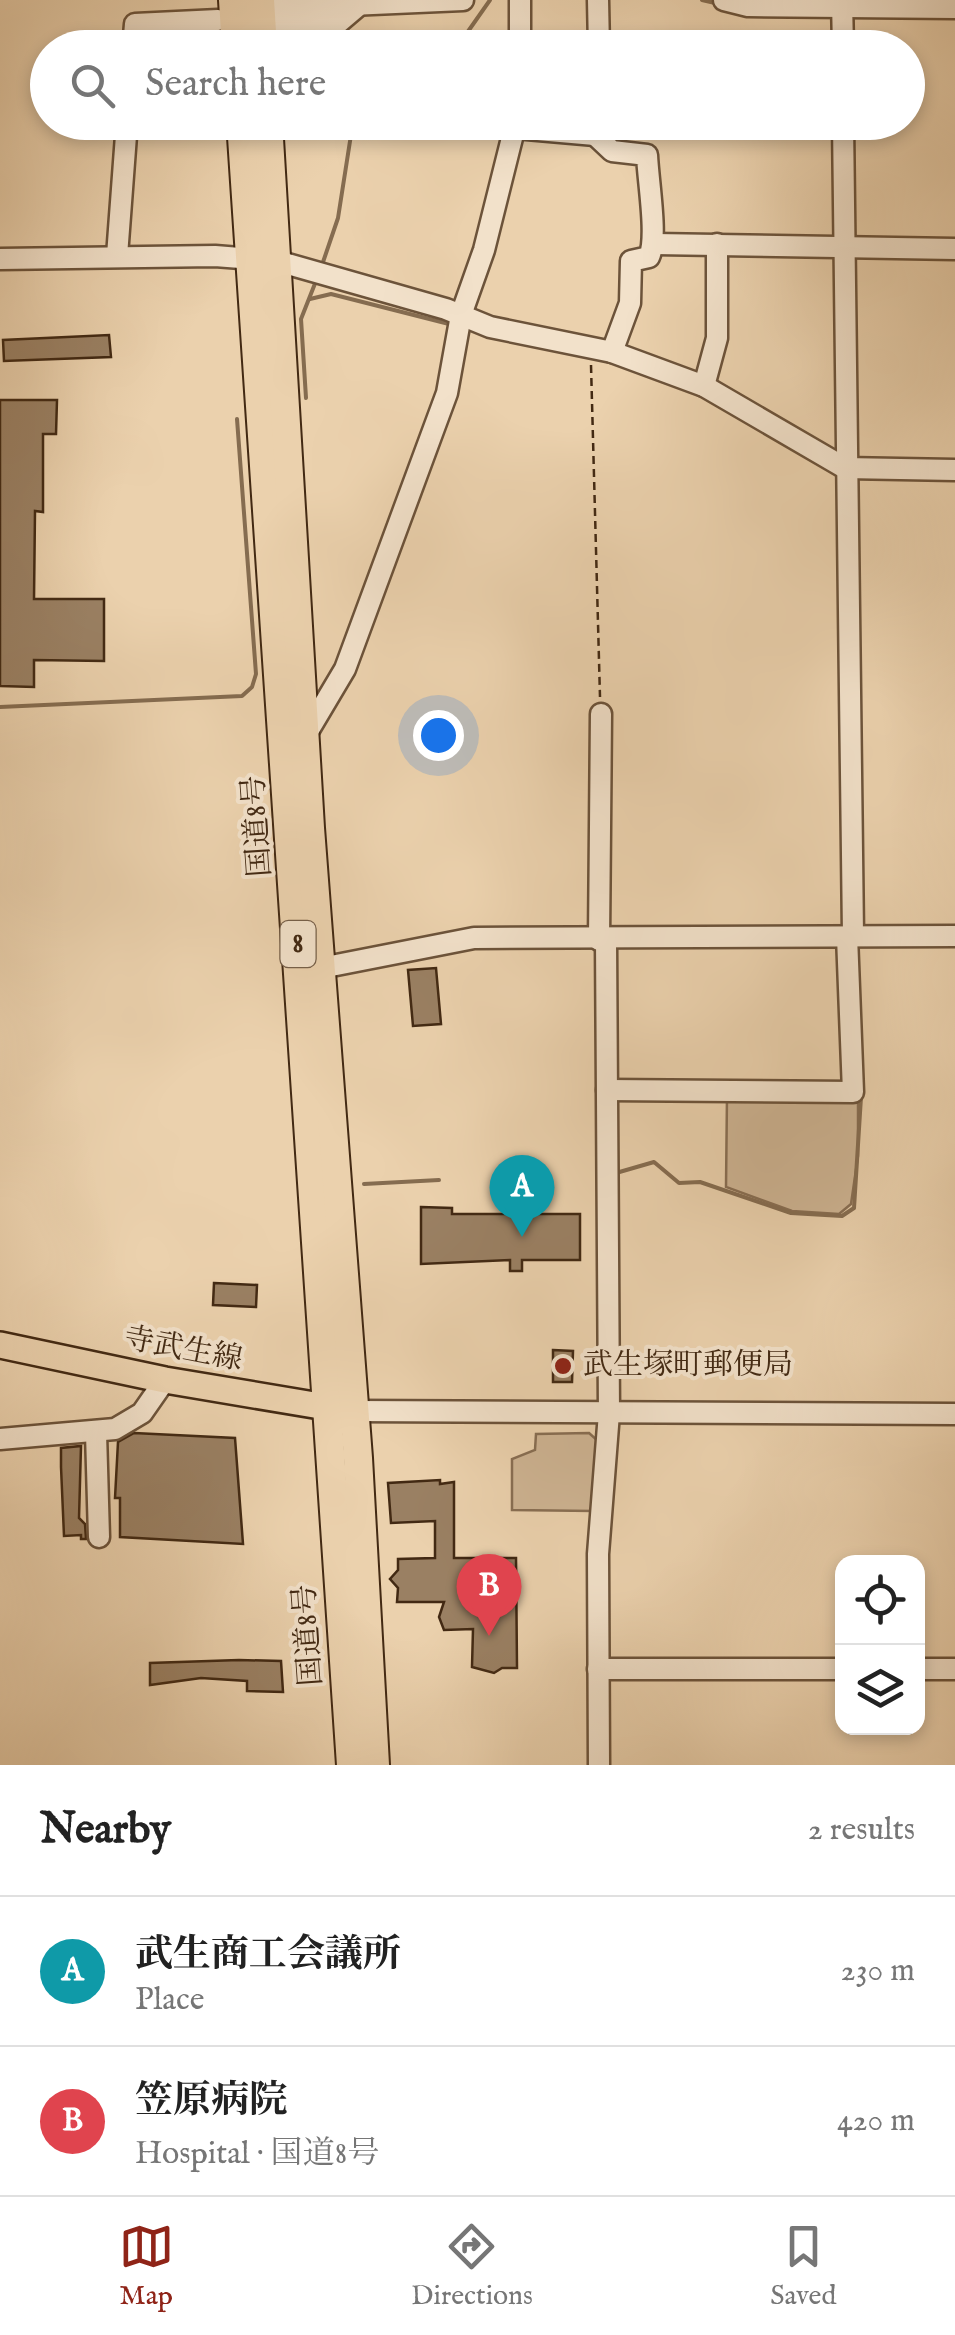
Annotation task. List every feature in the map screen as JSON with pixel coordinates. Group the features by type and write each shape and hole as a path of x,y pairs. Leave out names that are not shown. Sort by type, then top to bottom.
{"highway":[{"name":"国道8号","path":"244,140 264,259 307,733 375,1765"},
{"name":"国道8号","path":"267,140 264,259 326,1408 351,1765"}],"main road":[{"name":"寺武生線","path":"0,1345 166,1380 354,1411"}],"street":[{"path":"134,30 134,24 463,0"},
{"path":"520,0 520,30"},
{"path":"598,0 599,30"},
{"path":"724,0 748,6 842,2 955,8"},
{"path":"842,2 843,30"},
{"path":"117,256 126,140"},
{"path":"307,733 345,668 447,393 461,315 484,250 512,140"},
{"path":"605,140 612,152 647,156 649,215 655,244 648,257 632,261 630,304 612,352"},
{"path":"607,1090 853,1092 844,140"},
{"path":"655,244 955,249"},
{"path":"704,386 717,338 718,244"},
{"path":"0,259 264,259 504,330 612,352 704,386 845,468 955,470"},
{"path":"598,1765 598,1554 609,1414 600,714"},
{"path":"320,968 474,938 955,936"},
{"path":"0,1439 96,1433 124,1426 142,1413 166,1380"},
{"path":"354,1411 955,1414"},
{"path":"96,1433 98,1537"},
{"path":"598,1669 835,1669"},
{"path":"925,1669 955,1669"}],"path":[{"path":"589,346 600,714"}],"shaded area":[{"path":"727,1096 858,1097 858,1156 851,1204 839,1214 792,1211 726,1187"},
{"path":"589,1433 598,1441 593,1511 512,1510 512,1459 535,1450 536,1434"}],"building":[{"path":"109,335 111,357 4,361 3,340"},
{"path":"0,400 57,400 56,434 43,434 43,512 35,511 34,599 104,599 104,661 34,660 34,687 0,686"},
{"path":"436,968 441,1024 413,1026 408,970"},
{"path":"421,1207 452,1208 452,1214 580,1214 580,1260 522,1260 522,1271 510,1271 510,1260 421,1264"},
{"path":"214,1283 257,1285 256,1307 213,1305"},
{"path":"553,1350 573,1351 572,1382 553,1382"},
{"path":"134,1433 235,1438 243,1544 120,1537 120,1498 115,1498 118,1442"},
{"path":"81,1446 79,1518 85,1524 86,1539 81,1539 81,1535 64,1536 61,1448"},
{"path":"440,1480 440,1484 454,1482 454,1558 516,1558 517,1668 502,1668 494,1673 472,1667 473,1629 444,1630 439,1617 444,1602 397,1602 398,1588 390,1579 398,1570 398,1559 435,1558 435,1521 391,1523 388,1483"},
{"path":"281,1661 283,1692 247,1691 247,1681 201,1678 150,1685 150,1663"}],"waterway":[{"path":"469,30 490,0"},
{"path":"702,0 715,3"},
{"path":"321,268 338,218 350,140"},
{"path":"306,398 301,319 316,281"},
{"path":"310,299 331,294 453,325"},
{"path":"0,707 242,696 252,687 256,674 237,419"},
{"path":"616,1173 654,1162 679,1183 700,1182 791,1213 842,1216 854,1208 861,1097"},
{"path":"364,1184 439,1180"}],"place":[{"name":"武生商工会議所","path":"522,1237"},
{"name":"武生塚町郵便局","path":"563,1366"},
{"name":"笠原病院","path":"489,1636"}]}
